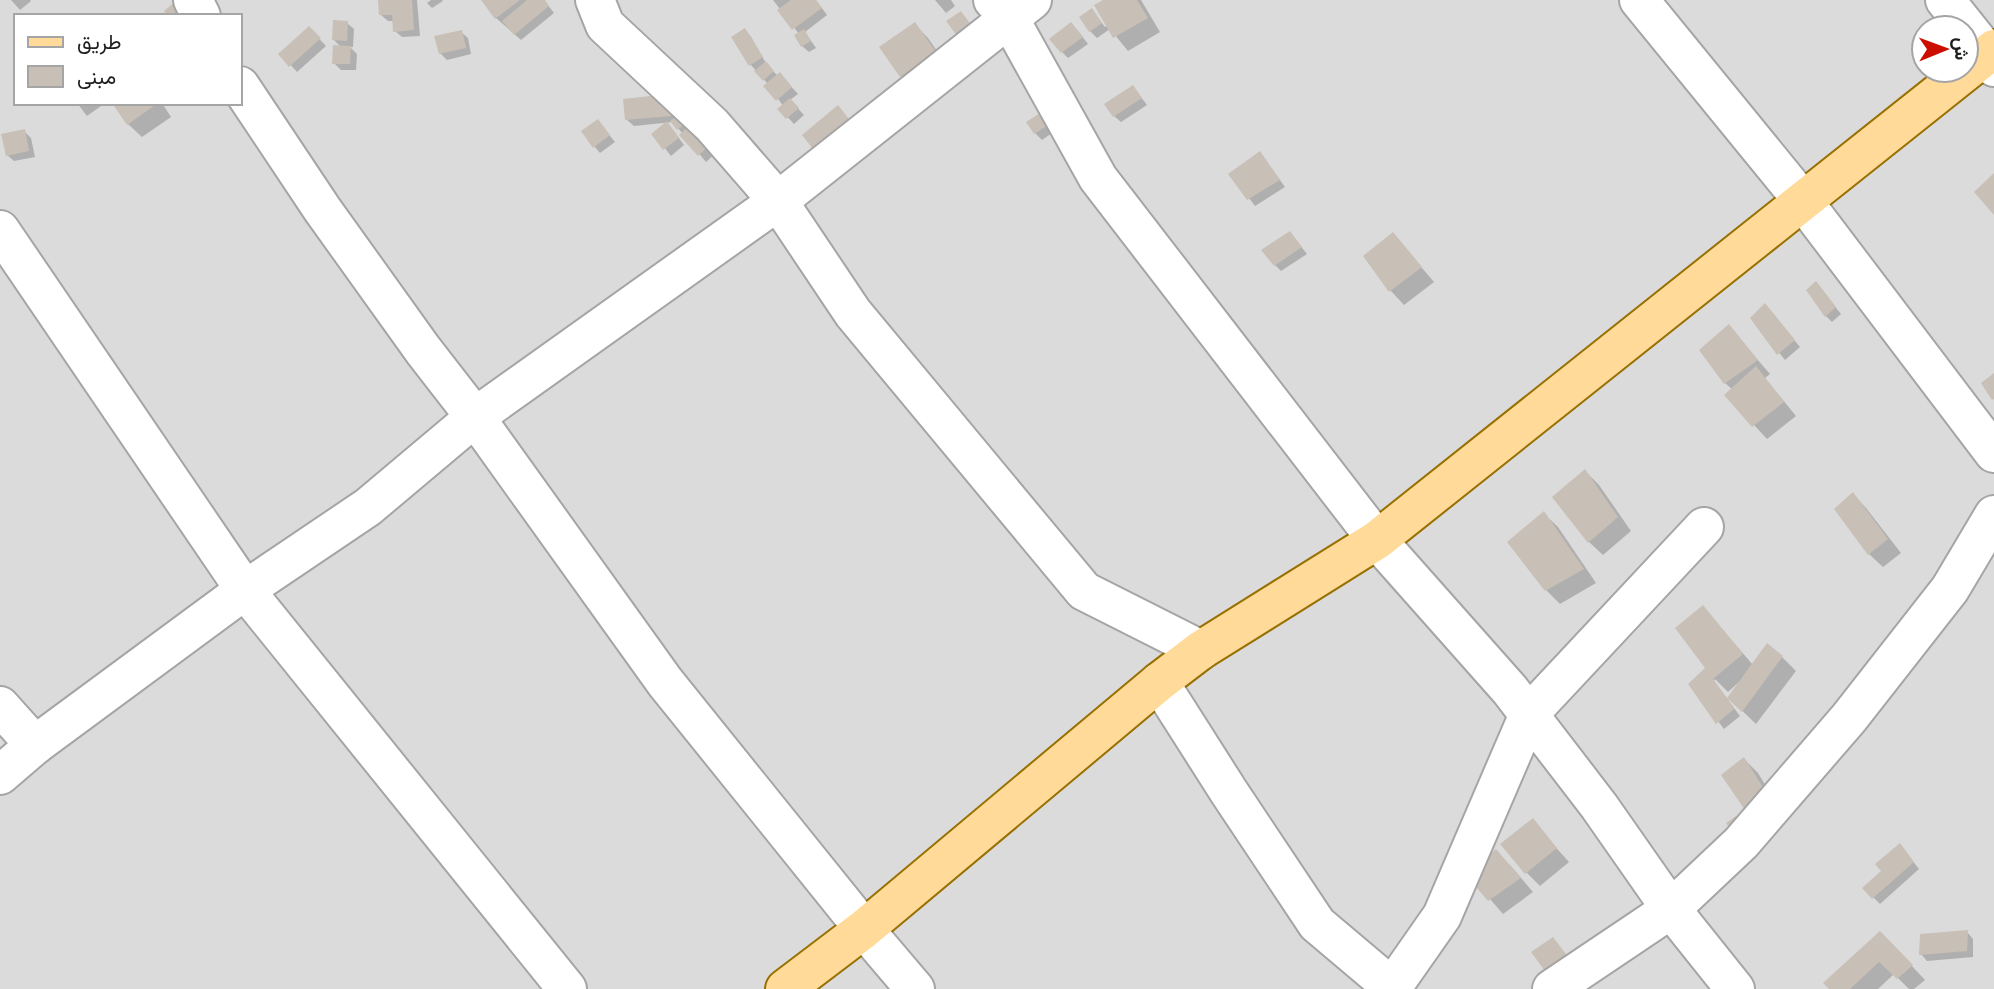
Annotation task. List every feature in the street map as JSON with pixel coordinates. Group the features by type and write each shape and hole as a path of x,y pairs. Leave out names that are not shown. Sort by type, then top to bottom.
{"main road":[{"path":"785,989 864,929 1159,682 1201,650 1377,540 1803,201 1992,57"}],"street":[{"path":"595,0 605,25 712,125 778,201 853,313 1084,591 1201,650"},
{"path":"1639,0 1803,201 1994,453"},
{"path":"1945,0 1992,57"},
{"path":"0,775 35,745 245,590 368,507 475,417 778,201 1011,6 1098,178 1377,540 1501,679 1599,806 1671,909 1735,989"},
{"path":"242,89 423,350 475,417 665,682 915,989"},
{"path":"0,230 245,590 567,989"},
{"path":"1552,989 1671,909 1741,843 1849,718 1950,589 1994,514"},
{"path":"1159,682 1317,923 1392,988 1443,916 1528,714 1704,527"},
{"path":"0,706 35,745"}],"shaded area":[{"path":"0,0 1994,0 1994,989 0,989"}],"building":[{"path":"378,0 412,0 414,30 393,32 392,15 379,15"},
{"path":"481,0 520,0 495,19"},
{"path":"527,0 545,0 549,6 514,35 502,21"},
{"path":"791,0 816,0 822,8 792,30 777,10"},
{"path":"1103,0 1137,0 1148,18 1113,38 1094,5"},
{"path":"176,1 186,14 166,14 164,11"},
{"path":"1092,8 1102,23 1089,32 1079,17"},
{"path":"961,11 975,30 960,40 946,21"},
{"path":"333,20 348,21 347,41 332,40"},
{"path":"915,22 936,52 900,77 879,47"},
{"path":"1071,22 1083,37 1061,53 1049,39"},
{"path":"309,26 321,38 289,67 278,54"},
{"path":"745,28 763,57 749,66 731,37"},
{"path":"804,29 811,41 801,47 794,35"},
{"path":"462,30 466,48 439,54 434,36"},
{"path":"333,45 351,46 350,64 332,64"},
{"path":"766,61 774,71 763,81 754,71"},
{"path":"780,72 792,87 776,101 763,86"},
{"path":"1133,85 1142,98 1113,117 1104,104"},
{"path":"669,94 672,116 625,120 623,99"},
{"path":"790,98 799,108 786,119 777,109"},
{"path":"113,105 155,105 127,125"},
{"path":"838,105 849,119 813,149 802,135"},
{"path":"1042,112 1050,124 1034,134 1026,122"},
{"path":"680,113 687,122 677,130 670,121"},
{"path":"598,119 610,135 593,148 581,131"},
{"path":"667,121 679,138 663,150 651,134"},
{"path":"693,122 712,143 698,156 679,135"},
{"path":"25,129 29,151 6,156 1,134"},
{"path":"1260,151 1280,180 1247,200 1228,174"},
{"path":"1994,173 1994,215 1974,192"},
{"path":"1290,231 1302,247 1274,266 1261,250"},
{"path":"1393,232 1422,267 1389,292 1363,256"},
{"path":"1816,281 1836,307 1825,317 1806,290"},
{"path":"1765,303 1795,340 1777,355 1750,318"},
{"path":"1729,324 1758,360 1724,384 1699,350"},
{"path":"1756,366 1784,402 1752,427 1724,395"},
{"path":"1994,373 1994,399 1992,400 1981,383"},
{"path":"1585,469 1618,517 1588,543 1552,497"},
{"path":"1853,492 1888,539 1868,555 1834,509"},
{"path":"1544,511 1584,569 1545,591 1507,542"},
{"path":"1703,605 1743,654 1713,679 1734,709 1716,724 1688,684 1705,668 1675,628"},
{"path":"1767,643 1783,656 1742,712 1727,698"},
{"path":"1744,757 1774,805 1741,843 1726,823 1745,810 1721,775"},
{"path":"1533,818 1557,848 1525,874 1500,844"},
{"path":"1900,843 1914,862 1872,899 1862,888 1881,871 1875,864"},
{"path":"1496,849 1521,878 1488,901 1466,875"},
{"path":"1968,930 1967,951 1919,955 1920,934"},
{"path":"1880,931 1913,965 1897,979 1879,962 1850,989 1829,989 1823,983"},
{"path":"1553,937 1578,970 1556,986 1531,952"}]}
